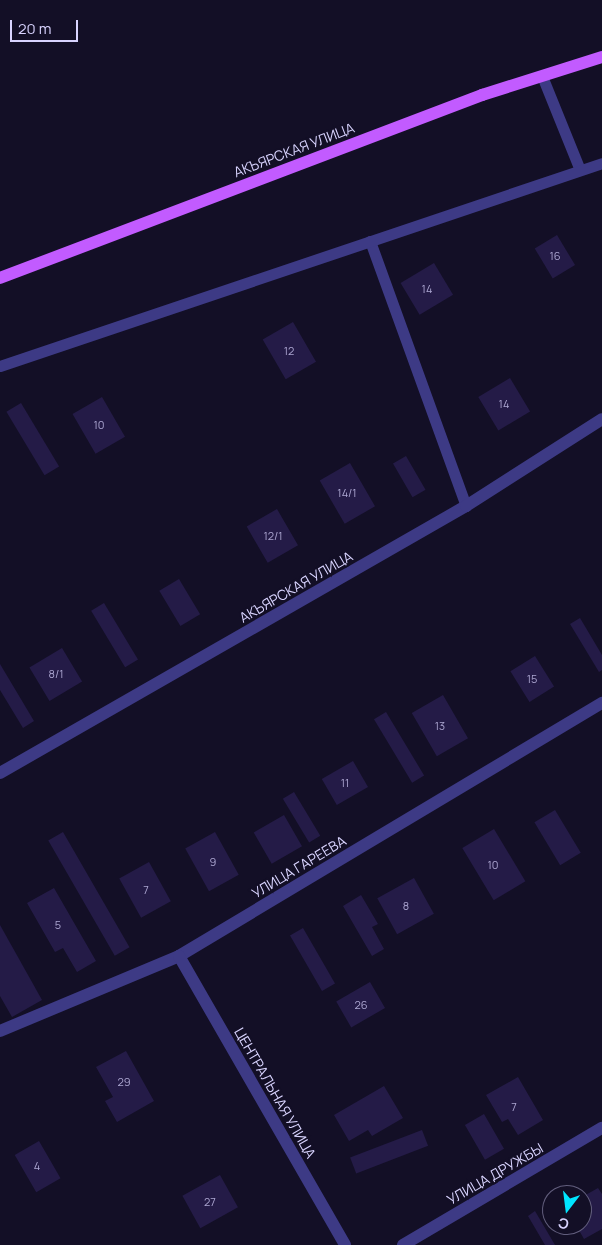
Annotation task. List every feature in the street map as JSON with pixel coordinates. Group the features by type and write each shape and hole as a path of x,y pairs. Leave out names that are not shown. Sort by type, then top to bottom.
{"main road":[{"name":"АКЪЯРСКАЯ УЛИЦА","path":"0,278 473,98 602,57"}],"street":[{"name":"АКЪЯРСКАЯ УЛИЦА","path":"0,773 466,506 602,420"},
{"name":"УЛИЦА ГАРЕЕВА","path":"0,1031 179,956 602,703"},
{"name":"ЦЕНТРАЛЬНАЯ УЛИЦА","path":"179,956 345,1245"},
{"name":"УЛИЦА ДРУЖБЫ","path":"403,1245 602,1128"}],"lane":[{"path":"542,76 580,170"},
{"path":"0,366 602,163"},
{"path":"370,241 466,506"}],"building":[{"path":"557,235 575,265 553,278 535,248"},
{"path":"434,263 453,295 420,315 401,283"},
{"path":"293,322 316,362 286,379 263,340"},
{"path":"510,378 530,411 498,430 478,397"},
{"path":"102,397 125,437 96,454 73,414"},
{"path":"21,403 59,466 45,475 6,412"},
{"path":"406,456 426,490 413,497 393,464"},
{"path":"350,463 375,506 345,524 320,480"},
{"path":"277,509 298,545 268,563 247,526"},
{"path":"179,579 200,614 180,626 159,591"},
{"path":"104,603 138,660 125,667 91,611"},
{"path":"580,618 602,655 602,670 599,672 570,624"},
{"path":"62,648 82,681 50,701 29,668"},
{"path":"535,656 554,687 529,702 510,671"},
{"path":"0,664 34,721 23,728 0,690"},
{"path":"443,695 468,738 437,756 412,713"},
{"path":"386,712 424,775 412,783 374,719"},
{"path":"353,761 368,787 337,805 322,779"},
{"path":"294,792 320,836 309,842 283,799"},
{"path":"555,810 581,853 560,865 534,822"},
{"path":"284,815 302,846 272,864 254,832"},
{"path":"494,829 525,881 494,900 462,848"},
{"path":"63,832 130,947 115,956 48,840"},
{"path":"215,832 239,875 209,891 185,848"},
{"path":"149,862 171,901 141,918 119,878"},
{"path":"414,878 434,914 397,934 377,898"},
{"path":"54,888 96,961 77,972 63,948 55,952 27,903"},
{"path":"361,895 378,924 372,927 384,949 372,956 343,906"},
{"path":"0,925 42,1000 12,1017 0,996"},
{"path":"303,928 335,983 322,991 290,935"},
{"path":"370,982 385,1008 351,1027 336,1001"},
{"path":"126,1051 154,1101 117,1122 105,1101 113,1097 96,1067"},
{"path":"518,1077 543,1120 518,1135 508,1119 502,1122 486,1095"},
{"path":"384,1086 403,1118 372,1136 368,1130 349,1141 334,1115"},
{"path":"484,1114 504,1149 485,1160 465,1125"},
{"path":"422,1130 428,1146 356,1173 350,1158"},
{"path":"39,1141 60,1178 36,1192 15,1155"},
{"path":"220,1175 238,1207 200,1228 182,1196"},
{"path":"598,1188 602,1194 602,1229 592,1235 592,1191"},
{"path":"535,1211 542,1223 542,1235 549,1235 555,1245 545,1245 528,1216"},
{"path":"582,1235 591,1235 584,1239"}]}
